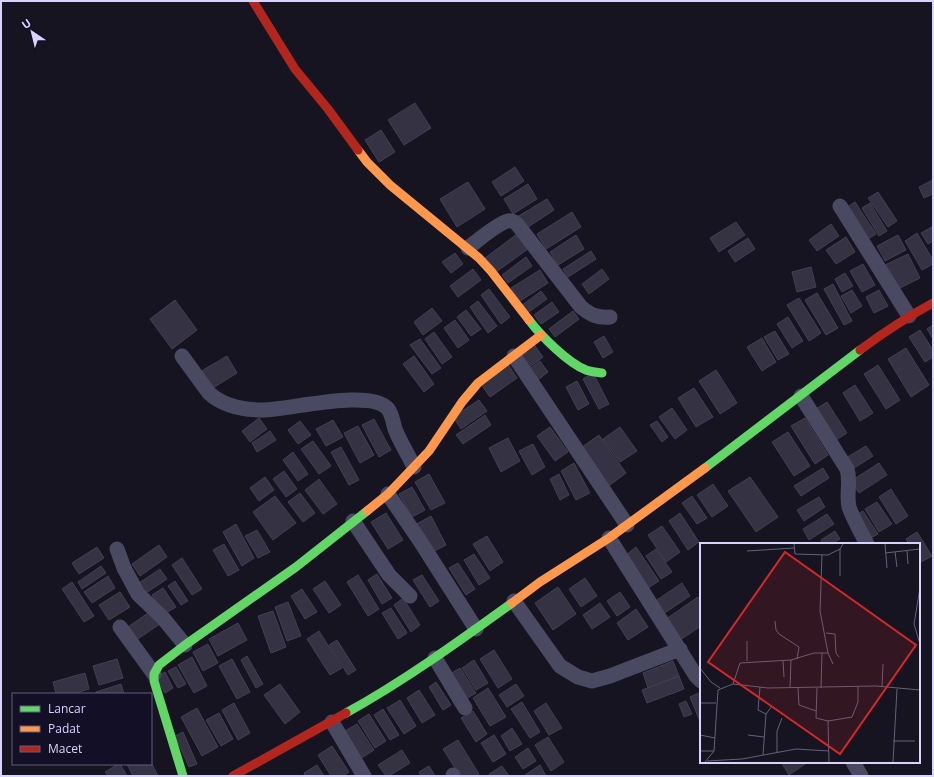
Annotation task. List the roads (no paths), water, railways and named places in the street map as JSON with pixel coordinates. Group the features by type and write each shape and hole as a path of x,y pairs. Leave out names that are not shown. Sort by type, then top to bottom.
{"street":[{"path":"253,1 295,69 328,109 367,162 390,185 468,248 491,271 541,335 578,366 588,371 602,373"},
{"path":"840,206 909,316"},
{"path":"468,248 498,226 508,221 512,221 517,224 581,307 591,315 600,318 610,317"},
{"path":"233,776 372,699 435,658 540,582 627,526 880,335 909,316 933,303"},
{"path":"183,776 154,681 154,674 159,665 296,567 388,494 429,451 462,402 478,383 541,335"},
{"path":"182,356 214,398 232,406 265,410 357,399 382,404 388,409 395,429 414,467"},
{"path":"514,356 627,526"},
{"path":"801,396 847,469 849,477 849,506 866,543"},
{"path":"388,494 476,629"},
{"path":"354,521 387,572 410,596"},
{"path":"609,538 696,676 700,680"},
{"path":"116,550 138,594 164,618 185,645"},
{"path":"514,601 560,666 578,678 592,681 610,676 680,649"},
{"path":"120,627 154,674"},
{"path":"435,658 466,708"},
{"path":"332,722 364,776"},
{"path":"854,763 861,776"}]}
